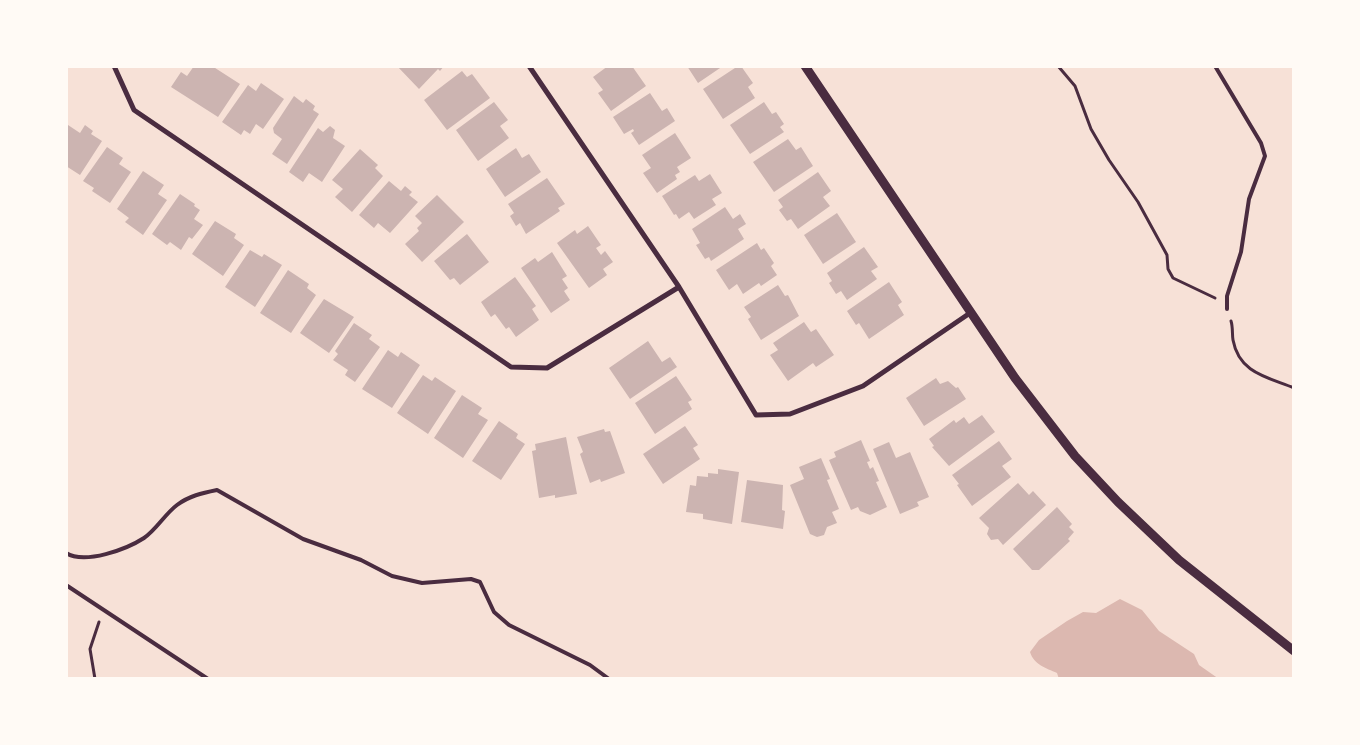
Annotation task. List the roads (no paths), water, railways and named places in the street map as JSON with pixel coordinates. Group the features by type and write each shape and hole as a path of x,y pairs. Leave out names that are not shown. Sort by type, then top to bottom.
{"street":[{"path":"114,66 134,110 511,367 547,368 679,287"},
{"path":"529,66 679,287 756,415 790,414 863,386 970,313"},
{"path":"805,66 970,313 1044,418 1118,502 1179,560 1294,651"}],"lane":[{"path":"1215,66 1261,143 1265,156 1249,199 1241,252 1227,296 1227,309"},
{"path":"66,553 71,557 106,556 145,537 177,505 193,495 217,490 303,539 361,560 392,576 422,583 470,579 480,582 494,612 509,625 583,662 609,679"},
{"path":"66,585 208,679"}]}
